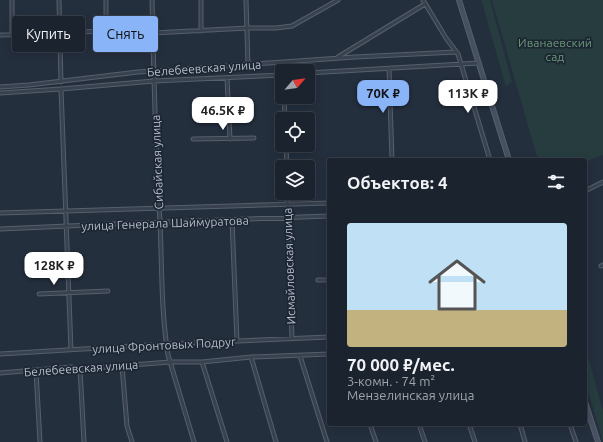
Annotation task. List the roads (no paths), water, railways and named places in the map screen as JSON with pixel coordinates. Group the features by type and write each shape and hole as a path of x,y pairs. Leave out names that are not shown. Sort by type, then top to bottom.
{"street":[{"path":"12,0 12,16"},
{"path":"59,0 59,16"},
{"path":"106,0 106,16"},
{"name":"Сибайская улица","path":"152,0 152,16"},
{"path":"201,0 201,31"},
{"path":"246,0 248,65"},
{"path":"158,33 292,26 338,0"},
{"path":"423,0 456,52 489,158"},
{"path":"460,0 508,158"},
{"path":"337,58 425,4"},
{"path":"0,35 12,35"},
{"path":"60,52 61,82"},
{"name":"Сибайская улица","path":"153,52 161,287 166,344 194,442"},
{"name":"Белебеевская улица","path":"0,87 61,82 138,72 337,58 456,52"},
{"path":"315,73 479,63"},
{"path":"389,68 392,158"},
{"name":"Белебеевская улица","path":"0,93 154,81 275,75"},
{"path":"227,78 230,138"},
{"path":"61,89 71,350"},
{"path":"193,139 254,138"},
{"path":"587,190 603,182"},
{"name":"Исмайловская улица","path":"287,200 292,339"},
{"path":"0,212 327,203"},
{"name":"улица Генерала Шаймуратова","path":"0,230 327,216"},
{"path":"232,220 236,341"},
{"path":"318,280 327,280"},
{"path":"39,294 108,291"},
{"name":"улица Фронтовых Подруг","path":"0,354 166,344 327,337"},
{"name":"Белебеевская улица","path":"0,373 72,367 80,369 170,362 202,362 250,357 327,354"},
{"path":"300,356 327,442"},
{"path":"250,357 276,442"},
{"path":"202,362 227,442"},
{"path":"122,366 126,426 132,442"},
{"path":"80,369 84,442"},
{"path":"36,371 40,442"},
{"path":"587,408 598,442"},
{"path":"371,426 376,442"},
{"path":"420,426 425,442"},
{"path":"470,426 475,442"},
{"path":"521,426 525,442"},
{"path":"571,426 576,442"}],"park label":[{"name":"Иванаевский сад","path":"555,49"}]}
